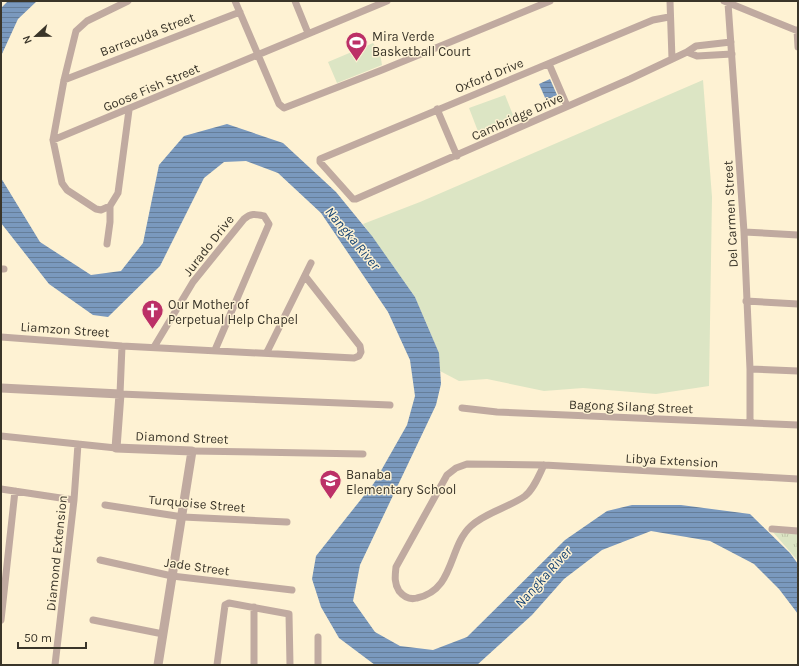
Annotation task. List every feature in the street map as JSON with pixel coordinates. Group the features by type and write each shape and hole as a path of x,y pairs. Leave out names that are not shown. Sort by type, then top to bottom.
{"street":[{"path":"110,206 101,210 96,209 67,190 59,174 53,140 74,34 78,28 87,21 128,1"},
{"path":"235,1 281,107 287,108 550,1"},
{"path":"295,1 308,33"},
{"name":"Goose Fish Street","path":"53,140 258,56 368,4 387,1"},
{"path":"670,1 669,17 672,59"},
{"path":"726,2 797,30 798,47"},
{"name":"Del Carmen Street","path":"726,2 732,54 744,232 750,369 750,423"},
{"name":"Barracuda Street","path":"64,80 240,12"},
{"name":"Oxford Drive","path":"356,199 352,199 319,160 437,109 653,20 669,17"},
{"name":"Cambridge Drive","path":"356,199 457,156 672,59 696,46 731,42"},
{"path":"687,52 697,56 732,54"},
{"path":"549,64 567,106"},
{"path":"437,109 457,156"},
{"path":"107,244 110,222 110,206 118,193 129,110"},
{"name":"Jurado Drive","path":"154,346 193,282 244,218 249,214 264,216 269,224 215,350"},
{"path":"744,232 798,235"},
{"path":"267,352 311,263"},
{"path":"122,346 154,346 354,358 359,356 361,352 360,346 305,276"},
{"path":"746,301 798,304"},
{"name":"Liamzon Street","path":"1,337 122,346 116,448"},
{"path":"750,369 798,371"},
{"path":"1,388 390,405"},
{"name":"Bagong Silang Street","path":"462,408 497,412 798,426"},
{"name":"Diamond Street","path":"1,436 116,448 363,454"},
{"name":"Diamond Extension","path":"55,665 74,500 78,444"},
{"path":"158,665 183,516 192,451"},
{"name":"Libya Extension","path":"544,465 532,488 525,496 471,525 464,534 438,589 428,596 413,599 404,596 394,579 396,567 447,475 456,468 467,464 544,465 798,479"},
{"path":"1,489 74,500"},
{"path":"1,620 14,491"},
{"name":"Turquoise Street","path":"105,505 183,516 287,522"},
{"path":"772,529 798,531"},
{"name":"Jade Street","path":"100,560 172,576 292,590"},
{"path":"217,665 226,603 286,612 290,616 290,665"},
{"path":"254,607 254,665"},
{"path":"93,620 163,634"},
{"path":"318,637 318,665"}],"green space":[{"name":"Mira Verde Basketball Court","path":"373,43 380,53 382,65 337,83 328,62"},
{"path":"703,80 712,197 709,386 656,394 583,388 544,391 487,379 459,381 440,371 439,353 415,297 363,224 420,202"},
{"path":"505,95 515,120 479,134 469,108"},
{"path":"772,531 798,534 798,561"}],"water":[{"path":"8,1 37,1 18,19 1,56 1,8"},
{"path":"550,79 557,95 546,100 539,84"},
{"name":"Nangka River","path":"227,124 283,143 336,192 372,236 415,297 439,353 441,384 436,405 360,565 353,601 375,632 400,646 433,650 467,637 565,540 607,511 632,505 681,505 750,514 790,553 798,564 798,614 779,589 754,564 710,541 651,531 602,550 564,579 532,615 477,665 375,665 339,638 321,607 312,579 316,556 374,483 407,425 415,396 410,360 388,312 321,213 278,173 246,161 224,162 204,178 160,266 108,317 93,315 49,284 1,223 1,178 40,242 91,275 121,271 143,243 159,165 184,136"}],"place":[{"name":"Mira Verde Basketball Court","path":"356,62"},
{"name":"Our Mother of Perpetual Help Chapel","path":"153,330"},
{"name":"Banaba Elementary School","path":"330,500"}]}
